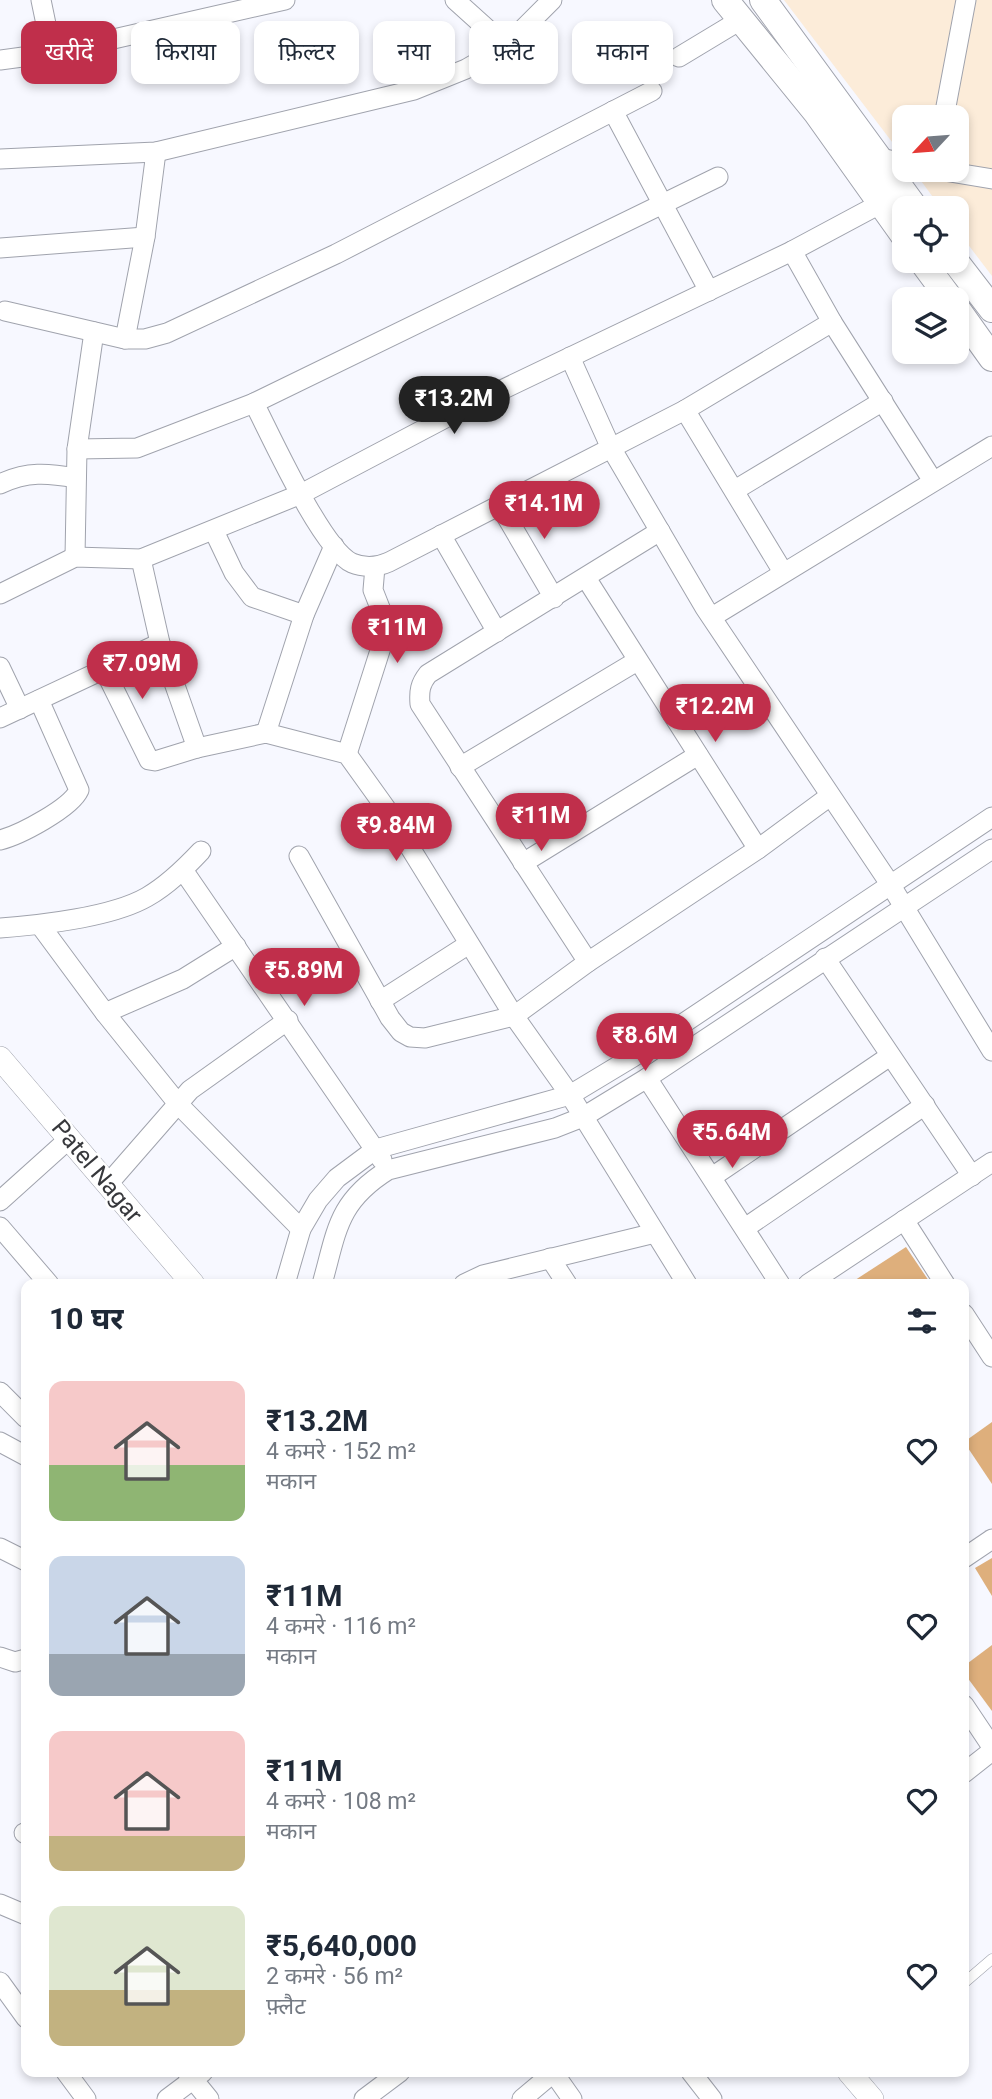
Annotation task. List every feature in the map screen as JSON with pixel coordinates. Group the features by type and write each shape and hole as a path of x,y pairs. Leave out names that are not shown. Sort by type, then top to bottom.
{"main road":[{"path":"763,0 876,157 896,196"},
{"path":"734,9 816,112 894,196"},
{"path":"964,273 992,309"},
{"path":"969,326 992,358"}],"street":[{"path":"41,0 45,21"},
{"path":"117,38 285,0"},
{"path":"455,0 478,21"},
{"path":"531,21 552,0"},
{"path":"946,105 966,0"},
{"path":"679,57 734,9"},
{"path":"0,60 21,57"},
{"path":"0,159 156,152 414,90 469,67"},
{"path":"5,311 125,339 145,339 167,333 335,254 652,91"},
{"path":"612,111 665,203 709,290"},
{"path":"125,339 145,237 156,152"},
{"path":"876,157 892,160"},
{"path":"970,175 992,179"},
{"path":"77,449 137,449 254,403 718,177"},
{"path":"0,594 75,557 141,559 301,494 468,406 892,204"},
{"path":"0,248 145,237"},
{"path":"792,251 832,322 933,481"},
{"path":"254,403 301,494 334,546 353,563 375,567 685,410 832,322"},
{"path":"75,557 77,449 94,332"},
{"path":"570,358 610,446 712,617 890,884 992,1051"},
{"path":"734,491 883,401"},
{"path":"685,410 783,572"},
{"path":"712,617 992,446"},
{"path":"0,484 25,474 44,472 76,478"},
{"path":"499,504 554,598"},
{"path":"215,531 234,573 252,597 304,615"},
{"path":"588,962 420,704 421,683 428,674 660,531"},
{"path":"442,535 497,632"},
{"path":"266,733 304,615 334,546"},
{"path":"141,559 160,643 197,748"},
{"path":"346,754 384,638 386,623 373,590 375,567"},
{"path":"586,578 758,849"},
{"path":"0,718 160,643"},
{"path":"460,767 637,661"},
{"path":"0,667 20,709"},
{"path":"104,669 149,760 155,761 197,748 266,733 346,754 385,807 514,1016 570,1095 684,1279"},
{"path":"0,840 62,809 76,797 79,790 40,700"},
{"path":"523,863 698,755"},
{"path":"299,856 380,1001 401,1032 410,1037 425,1038 514,1016 588,962 758,849 830,796"},
{"path":"286,1279 301,1229 318,1200 337,1178 376,1149 570,1095 633,1057 992,817"},
{"path":"323,1279 338,1224 350,1201 363,1185 388,1170 555,1128 583,1116 648,1079 825,958 992,849"},
{"path":"0,928 40,925 136,902 183,870 201,851"},
{"path":"183,870 388,1170"},
{"path":"40,925 104,1013 179,1105 301,1229"},
{"path":"380,1001 469,944"},
{"path":"104,1013 183,979 236,946"},
{"path":"825,958 972,1176"},
{"path":"108,1184 190,1090 288,1020"},
{"path":"712,1177 890,1056"},
{"name":"Patel Nagar","path":"0,1058 189,1279"},
{"path":"648,1079 777,1279"},
{"path":"745,1228 925,1105"},
{"path":"0,1201 71,1139"},
{"path":"816,1279 992,1162"},
{"path":"904,1220 942,1279"},
{"path":"0,1227 45,1279"},
{"path":"482,1279 550,1258 655,1233"},
{"path":"550,1258 564,1279"},
{"path":"969,1322 992,1357"},
{"path":"0,1392 21,1413"},
{"path":"0,1442 21,1453"},
{"path":"969,1555 992,1539"},
{"path":"0,1548 21,1558"},
{"path":"0,1657 15,1662 21,1660"},
{"path":"969,1713 992,1749 969,1769"},
{"path":"0,1904 21,1913"},
{"path":"0,1982 21,2011"},
{"path":"70,2077 86,2099"},
{"path":"167,2099 192,2077"},
{"path":"195,2077 209,2099"},
{"path":"364,2099 393,2077"},
{"path":"522,2099 547,2077"},
{"path":"557,2077 572,2099"},
{"path":"695,2077 712,2099"},
{"path":"853,2077 872,2099"}],"lane":[{"path":"969,1979 992,1959"}],"shaded area":[{"path":"784,0 992,0 992,276 969,246 969,196 932,196 922,182 970,182 970,105 892,105 892,142"}],"building":[{"path":"906,1247 928,1279 857,1279"},
{"path":"992,1422 992,1484 969,1450 969,1438"},
{"path":"992,1558 992,1596 975,1568"},
{"path":"992,1645 992,1711 969,1680 969,1662"}]}
